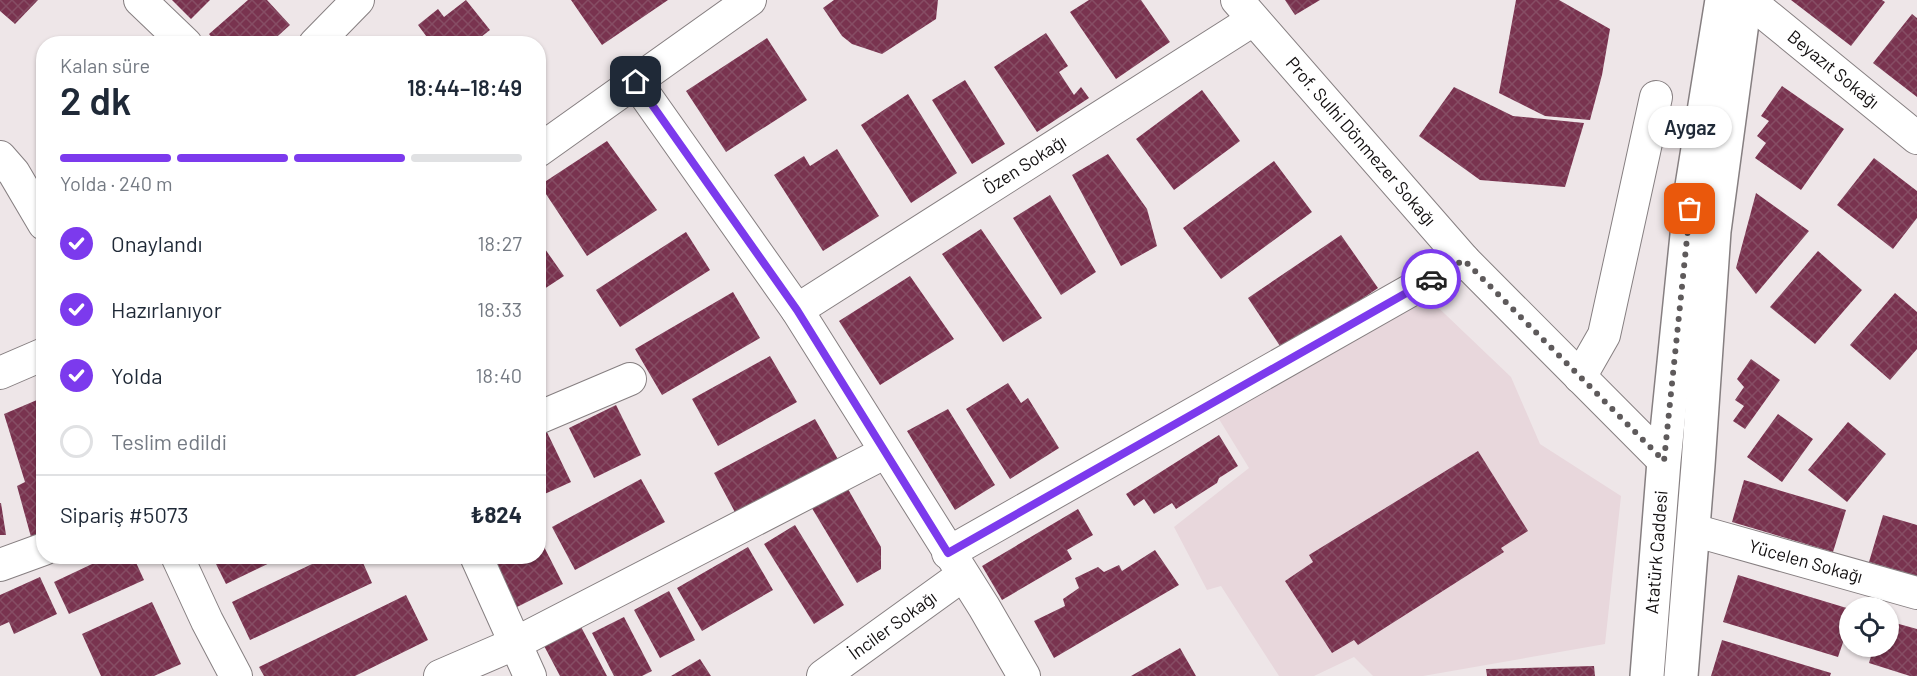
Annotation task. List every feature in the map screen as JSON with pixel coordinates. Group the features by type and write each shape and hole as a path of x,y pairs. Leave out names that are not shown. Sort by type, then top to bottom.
{"main road":[{"name":"Atatürk Caddesi","path":"1647,676 1664,461 1692,186 1722,0"},
{"name":"Atatürk Caddesi","path":"1681,676 1714,231 1747,0"}],"street":[{"path":"140,0 178,36"},
{"path":"546,145 750,0"},
{"name":"Beyazıt Sokağı","path":"1747,0 1917,138"},
{"path":"322,36 349,3"},
{"name":"Prof. Sulhi Dönmezer Sokağı","path":"1245,10 1464,260 1664,461"},
{"name":"Özen Sokağı","path":"797,310 1245,10"},
{"path":"636,82 797,310 1024,676"},
{"path":"1580,377 1604,335 1656,97"},
{"path":"0,157 14,173 36,210"},
{"name":"İnciler Sokağı","path":"823,676 955,564 1464,260"},
{"path":"0,373 36,357"},
{"path":"546,415 630,379"},
{"path":"440,676 514,644 885,452"},
{"name":"Yücelen Sokağı","path":"1693,530 1917,593"},
{"path":"0,566 36,552"},
{"path":"181,564 236,676"},
{"path":"479,564 530,676"}],"shaded area":[{"path":"1424,294 1511,377 1540,444 1621,496 1605,644 1423,676 1373,676 1354,657 1314,676 1279,676 1221,586 1207,590 1174,527 1249,468 1214,411"}],"building":[{"path":"0,0 38,0 15,24 0,11"},
{"path":"172,0 210,0 191,19"},
{"path":"248,0 267,0 290,25 278,36 211,36 209,34"},
{"path":"466,0 490,30 482,36 426,36 418,25 438,9 444,17"},
{"path":"571,0 668,0 602,45"},
{"path":"834,0 938,0 936,19 882,54 852,44 842,36 823,8"},
{"path":"1089,0 1141,0 1170,42 1116,79 1070,12"},
{"path":"1285,0 1320,0 1295,15"},
{"path":"1516,0 1559,0 1610,29 1602,75 1590,120 1545,116 1499,93"},
{"path":"1791,0 1882,0 1885,2 1851,46"},
{"path":"1912,14 1917,18 1917,97 1873,63"},
{"path":"1046,33 1068,66 1059,72 1074,95 1081,87 1089,98 1037,132 994,67"},
{"path":"767,38 807,100 726,152 686,91"},
{"path":"965,80 1005,144 972,164 932,100"},
{"path":"1782,86 1844,129 1801,190 1755,158 1766,143 1757,136 1769,121 1761,116"},
{"path":"1454,87 1513,116 1584,123 1565,187 1480,180 1419,136"},
{"path":"1202,90 1240,141 1174,190 1136,139"},
{"path":"908,94 957,173 911,203 861,125"},
{"path":"607,141 657,210 587,256 546,194 546,181"},
{"path":"837,149 879,216 823,251 774,175 804,156 810,166"},
{"path":"1108,154 1147,209 1157,246 1121,266 1072,175"},
{"path":"1874,158 1917,191 1917,218 1893,249 1837,205"},
{"path":"1274,161 1312,212 1221,279 1183,228"},
{"path":"1756,193 1809,231 1756,294 1736,268"},
{"path":"1050,195 1096,272 1061,295 1013,218"},
{"path":"981,229 1042,318 1003,342 942,254"},
{"path":"686,232 710,270 620,327 596,290"},
{"path":"1341,235 1378,288 1284,352 1248,298"},
{"path":"546,250 564,276 546,288"},
{"path":"1818,251 1862,290 1815,344 1770,307"},
{"path":"910,276 954,339 880,385 839,321"},
{"path":"733,292 760,338 662,395 635,349"},
{"path":"1895,293 1917,312 1917,349 1890,380 1850,345"},
{"path":"770,356 797,402 718,446 692,399"},
{"path":"1751,359 1780,380 1745,429 1733,421 1744,406 1735,400 1744,387 1737,379"},
{"path":"1008,383 1021,403 1028,398 1059,448 1010,479 966,409"},
{"path":"36,400 36,535 31,537 17,486 25,482 4,414"},
{"path":"616,405 641,455 594,478 569,428"},
{"path":"948,409 995,485 955,510 907,431"},
{"path":"1778,414 1813,439 1782,482 1747,457"},
{"path":"815,419 839,461 737,516 714,473"},
{"path":"1848,422 1886,454 1847,502 1808,470"},
{"path":"546,430 571,482 546,493"},
{"path":"1219,435 1238,466 1219,478 1217,483 1176,509 1172,503 1154,514 1144,499 1134,506 1126,494"},
{"path":"1478,451 1528,531 1501,548 1504,552 1358,645 1354,640 1332,653 1285,581 1313,562 1309,555"},
{"path":"641,479 665,522 575,570 552,527"},
{"path":"1744,480 1846,510 1833,552 1732,522"},
{"path":"844,482 881,547 881,569 857,583 810,505"},
{"path":"1,503 6,535 0,535"},
{"path":"1078,509 1093,535 1067,550 1072,559 1002,600 982,566"},
{"path":"1883,515 1917,525 1917,576 1869,562"},
{"path":"795,525 844,605 814,624 764,544"},
{"path":"748,547 773,590 702,631 677,588"},
{"path":"1155,550 1179,585 1054,658 1034,621 1065,606 1063,599 1079,588 1075,578 1098,567 1104,572 1119,565 1122,571"},
{"path":"546,551 563,584 517,607 496,564 546,564"},
{"path":"92,564 137,564 144,580 69,614 54,582"},
{"path":"216,564 267,564 226,584"},
{"path":"312,564 364,564 372,583 250,640 232,602"},
{"path":"1738,575 1839,606 1839,654 1838,657 1723,622"},
{"path":"40,577 57,614 14,634 9,622 0,626 0,595"},
{"path":"669,591 695,640 660,658 634,610"},
{"path":"406,595 428,640 355,676 264,676 259,667"},
{"path":"152,602 181,664 154,676 101,676 82,634"},
{"path":"624,617 652,671 642,676 614,676 592,633"},
{"path":"579,623 607,676 560,676 542,642"},
{"path":"1899,624 1917,629 1917,676 1910,676 1869,663 1871,657 1899,657"},
{"path":"1722,640 1831,673 1830,676 1711,676"},
{"path":"1180,648 1196,676 1131,676"},
{"path":"700,659 711,676 671,676"},
{"path":"1594,666 1595,676 1487,676 1486,669"}],"way so far":[{"path":"1431,279 1464,260 1664,461 1690,209"}],"place":[{"name":"Aygaz","path":"1690,209"}],"route":[{"path":"636,82 797,310 948,553 1431,279"}]}
